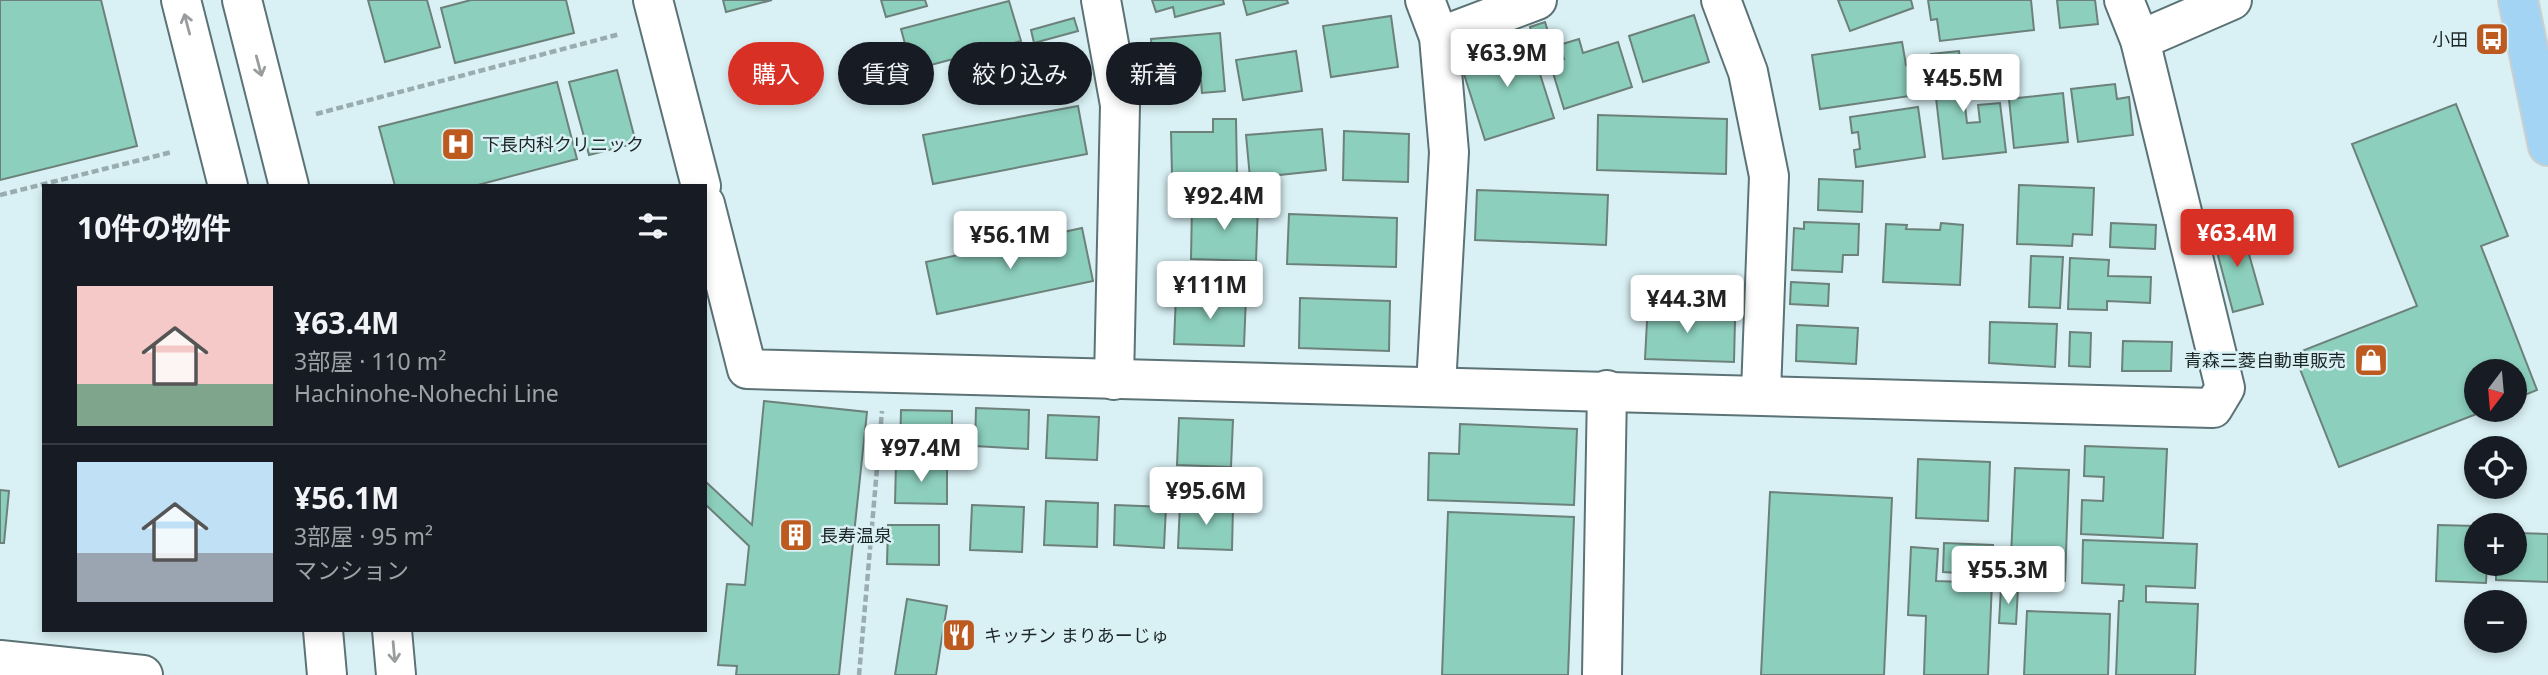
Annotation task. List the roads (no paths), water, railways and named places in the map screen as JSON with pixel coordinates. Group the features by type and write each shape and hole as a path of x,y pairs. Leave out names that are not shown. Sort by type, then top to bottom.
{"main road":[{"path":"2518,0 2548,146"}],"street":[{"path":"181,0 227,184"},
{"path":"242,0 288,184"},
{"path":"653,0 700,184"},
{"path":"1101,0 1120,105 1114,380"},
{"path":"1424,0 1438,37 1449,152 1436,386"},
{"path":"1438,37 1537,0"},
{"path":"1721,0 1748,72 1769,176 1760,393"},
{"path":"707,212 747,369 1114,380 1760,393 2213,408 2225,387 2140,40 2124,0"},
{"path":"2140,40 2232,0"},
{"path":"1602,675 1607,390"},
{"path":"323,632 327,675"},
{"path":"392,632 396,675"},
{"path":"0,660 143,675"}],"place":[{"name":"小田","path":"2492,39"},
{"name":"下長内科クリニック","path":"458,144"},
{"name":"青森三菱自動車販売","path":"2371,360"},
{"name":"長寿温泉","path":"796,535"},
{"name":"キッチン まりあーじゅ","path":"959,635"}]}
